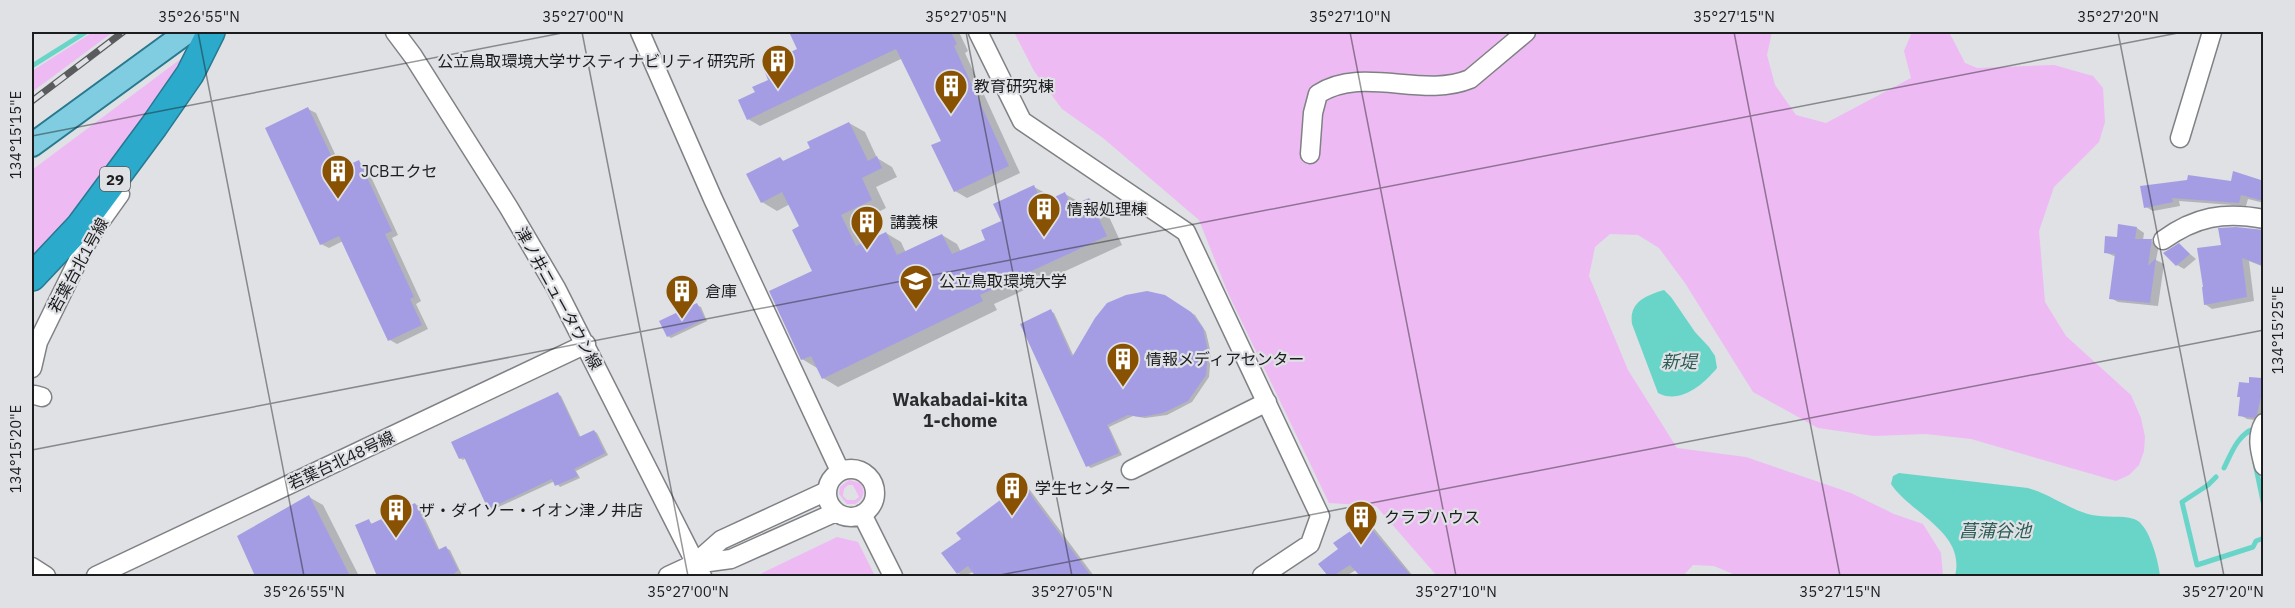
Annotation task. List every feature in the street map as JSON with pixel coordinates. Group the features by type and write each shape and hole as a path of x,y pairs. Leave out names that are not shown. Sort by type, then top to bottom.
{"highway":[{"name":"29","path":"32,277 80,225 190,74 211,32"}],"main road":[{"path":"32,145 187,32"}],"street":[{"name":"津ノ井ニュータウン線","path":"395,32 509,208 586,344 698,570"},
{"path":"640,32 712,199 840,471"},
{"path":"978,32 1022,121 1186,232 1320,516 1310,544 1262,576"},
{"path":"1310,154 1313,112 1318,94 1330,86 1378,82 1422,87 1460,84 1470,79 1526,32"},
{"path":"2180,138 2212,32"},
{"name":"若葉台北1号線","path":"32,368 38,342 90,236 163,133 190,74"},
{"path":"2163,240 2181,227 2198,220 2229,216 2264,219"},
{"name":"若葉台北48号線","path":"96,576 586,344"},
{"path":"1131,470 1266,402"},
{"path":"2264,423 2259,431 2264,466"},
{"path":"848,469 864,472 874,484 874,501 862,514 850,517 836,512 828,499 827,491 834,476 840,471 848,469"},
{"path":"698,570 721,540 827,491"},
{"path":"668,576 731,560 836,512"},
{"path":"862,514 893,576"},
{"path":"32,567 46,576"}],"shaded area":[{"path":"93,32 113,32 32,92 32,71"},
{"path":"1014,32 1772,32 1767,55 1775,85 1796,115 1826,123 1911,78 1904,51 1912,32 1949,32 1965,63 1977,68 2054,65 2093,76 2103,88 2105,122 2099,142 2054,187 2039,231 2045,302 2066,336 2131,395 2141,418 2145,437 2144,451 2139,465 2129,475 2116,481 1971,439 1926,434 1874,436 1818,428 1753,392 1685,283 1659,248 1638,235 1610,234 1595,247 1589,276 1628,370 1677,448 1746,457 1851,493 1894,514 1923,524 1941,553 1943,576 1738,576 1714,566 1693,565 1683,576 1437,576 1376,506 1329,503 1228,293 1199,220 1103,138 1062,109 1034,71"},
{"path":"182,58 112,163 32,260 32,170"},
{"path":"849,480 860,483 863,489 862,497 855,504 847,504 839,494 840,487","holes":["848,485 853,485 859,497 855,500 847,500 843,496 844,489"]},
{"path":"837,537 858,542 875,576 756,576"}],"water":[{"name":"新堤","path":"1664,290 1715,356 1717,368 1698,386 1683,395 1666,396 1658,393 1632,324 1633,311 1639,301"},
{"name":"菖蒲谷池","path":"1899,473 2028,488 2084,513 2134,519 2149,535 2160,576 1955,576 1956,561 1945,535 1900,495 1891,484 1893,476"}],"building":[{"path":"789,32 951,32 957,44 954,46 1009,166 954,192 931,145 941,141 896,49 747,120 738,100 755,92 752,87 768,80 762,65 797,49"},
{"name":"JCBエクセ","path":"308,107 338,170 359,160 392,231 385,234 414,297 410,299 422,325 388,341 339,236 320,245 265,128"},
{"name":"講義棟","path":"849,122 868,161 877,156 882,168 862,178 872,200 841,215 856,246 886,232 897,255 942,234 952,254 985,240 981,230 1001,221 993,204 1034,185 1042,203 1065,192 1071,206 1089,198 1107,236 980,295 983,301 822,379 811,356 801,360 769,291 812,271 792,230 799,226 782,192 761,203 746,174 780,157 783,161 810,148 807,142"},
{"path":"2233,171 2264,181 2264,201 2241,195 2239,203 2172,198 2173,202 2144,208 2140,186 2187,180 2188,175 2231,181"},
{"path":"2118,224 2137,227 2135,239 2152,239 2148,266 2156,258 2150,303 2109,299 2115,254 2104,253 2105,236 2117,237"},
{"path":"2218,228 2264,230 2264,266 2242,258 2247,297 2204,305 2197,248 2221,245"},
{"path":"2179,243 2190,254 2176,266 2163,253"},
{"name":"情報メディアセンター","path":"1147,291 1165,295 1191,312 1203,328 1208,352 1206,375 1188,401 1163,413 1141,417 1128,415 1107,425 1119,453 1086,467 1020,324 1051,309 1072,357 1095,318 1107,303 1126,295"},
{"name":"倉庫","path":"697,303 705,319 667,337 659,321"},
{"path":"2249,377 2262,378 2261,388 2263,388 2254,418 2238,416 2239,382 2249,383"},
{"path":"558,392 579,437 594,430 605,453 574,469 578,476 555,486 552,479 488,509 464,457 459,459 451,442"},
{"name":"学生センター","path":"1023,483 1091,576 975,576 968,566 957,574 941,553 961,539 956,533"},
{"path":"309,495 350,576 255,576 237,536"},
{"name":"ザ・ダイソー・イオン津ノ井店","path":"415,503 438,550 446,546 458,570 452,576 377,576 355,525 369,519 371,524"},
{"name":"クラブハウス","path":"1365,521 1411,576 1360,576 1350,565 1333,576 1328,576 1318,564 1338,549 1333,543"}],"waterway":[{"path":"32,66 86,32"},
{"path":"2224,468 2239,440 2254,429"},
{"path":"2255,463 2264,506"},
{"path":"2197,565 2182,502 2216,477"},
{"path":"2197,565 2253,547 2256,541 2264,538"}],"railway":[{"path":"32,101 123,32"}],"place":[{"name":"公立鳥取環境大学サスティナビリティ研究所","path":"778,90"},
{"name":"教育研究棟","path":"951,115"},
{"name":"JCBエクセ","path":"338,200"},
{"name":"情報処理棟","path":"1044,238"},
{"name":"講義棟","path":"867,251"},
{"name":"公立鳥取環境大学","path":"916,310"},
{"name":"倉庫","path":"682,320"},
{"name":"情報メディアセンター","path":"1123,388"},
{"name":"学生センター","path":"1012,517"},
{"name":"ザ・ダイソー・イオン津ノ井店","path":"396,539"},
{"name":"クラブハウス","path":"1361,546"}],"district":[{"name":"Wakabadai-kita 1-chome","path":"960,409"}]}
